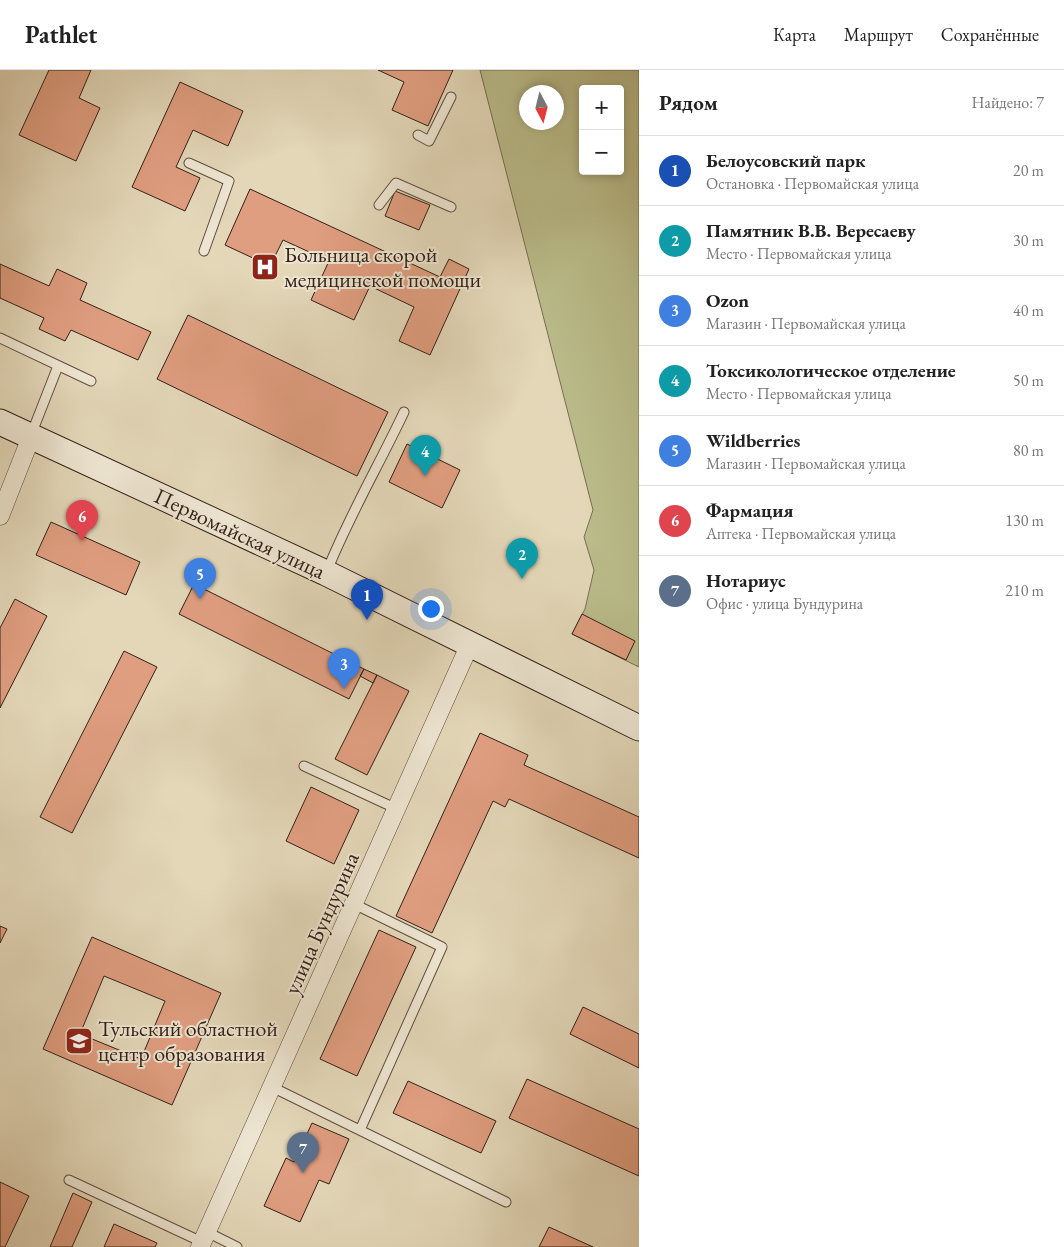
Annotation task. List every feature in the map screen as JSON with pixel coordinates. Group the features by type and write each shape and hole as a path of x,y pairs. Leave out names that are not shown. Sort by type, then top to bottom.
{"main road":[{"name":"Первомайская улица","path":"0,422 326,573 639,728"}],"street":[{"path":"0,516 31,437"},
{"name":"улица Бундурина","path":"203,1240 470,644"}],"lane":[{"path":"418,135 430,141 451,97"},
{"path":"189,163 229,182 204,252"},
{"path":"379,205 396,183 451,207"},
{"path":"0,338 91,381"},
{"path":"31,437 58,366"},
{"path":"326,573 344,528 369,485 404,412"},
{"path":"304,766 397,809"},
{"path":"354,904 442,947 360,1130"},
{"path":"272,1087 506,1202"},
{"path":"69,1180 203,1240 237,1247"}],"green space":[{"path":"480,70 639,70 639,667 572,634 585,609 594,570 584,537 593,510"}],"building":[{"path":"49,70 91,70 79,98 100,108 76,161 19,135"},
{"path":"378,70 453,70 428,126 392,110 404,82"},
{"path":"180,82 243,111 228,146 193,130 176,167 200,178 185,211 132,187"},
{"path":"250,189 440,277 449,259 469,269 430,355 399,341 414,307 370,286 354,320 311,300 329,261 283,240 270,266 225,245"},
{"path":"395,191 430,205 419,230 385,216"},
{"path":"0,264 49,286 57,269 87,283 80,300 151,332 138,360 71,330 65,341 39,329 44,318 0,298"},
{"path":"188,315 388,412 357,476 157,379"},
{"path":"407,444 460,470 442,508 389,482"},
{"path":"51,522 140,562 126,595 36,555"},
{"path":"194,584 364,669 349,699 179,614"},
{"path":"15,599 47,616 0,708 0,628"},
{"path":"582,614 635,641 626,660 572,634"},
{"path":"124,651 157,667 72,833 40,817"},
{"path":"364,669 377,675 373,683 360,676"},
{"path":"377,675 409,691 367,775 335,759"},
{"path":"480,733 528,755 524,765 639,817 639,858 509,799 505,807 493,801 432,933 396,916"},
{"path":"311,787 359,810 334,864 286,841"},
{"path":"0,926 7,929 0,943"},
{"path":"379,930 416,947 357,1076 320,1059"},
{"path":"92,937 221,993 172,1105 43,1049","holes":["104,976 165,1001 141,1059 80,1034"]},
{"path":"583,1007 639,1034 639,1068 570,1034"},
{"path":"527,1079 639,1129 639,1176 509,1118"},
{"path":"408,1081 496,1121 481,1153 393,1113"},
{"path":"312,1123 349,1139 329,1184 319,1180 300,1222 264,1206 286,1158 294,1162"},
{"path":"0,1182 29,1196 5,1247 0,1247"},
{"path":"73,1193 92,1202 72,1247 50,1247"},
{"path":"114,1224 157,1243 155,1247 104,1247"},
{"path":"549,1227 593,1247 539,1247"}],"place":[{"name":"Больница скорой медицинской помощи","path":"265,267"},
{"name":"Токсикологическое отделение","path":"425,476"},
{"name":"Фармация","path":"82,541"},
{"name":"Памятник В.В. Вересаеву","path":"522,579"},
{"name":"Wildberries","path":"200,599"},
{"name":"Белоусовский парк","path":"367,620"},
{"name":"Ozon","path":"344,689"},
{"name":"Тульский областной центр образования","path":"79,1041"},
{"name":"Нотариус","path":"303,1173"}]}
